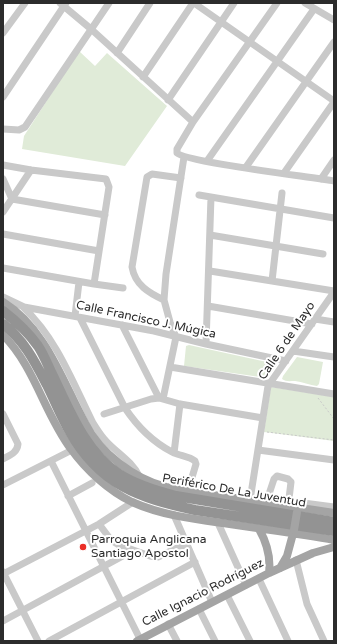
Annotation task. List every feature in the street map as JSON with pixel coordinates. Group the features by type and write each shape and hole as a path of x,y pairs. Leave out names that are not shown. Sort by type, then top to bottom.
{"highway":[{"name":"Periférico De La Juventud","path":"3,311 26,331 38,346 39,358 70,432 81,449 96,467 115,483 150,499 172,505 195,510 334,531"},
{"name":"Periférico De La Juventud","path":"3,324 39,358 89,444 104,461 119,474 135,483 156,491 176,496 334,513"}],"main road":[{"path":"3,302 13,308 27,322 48,348 86,425 103,442 119,463 139,476 166,487 266,503 288,504 297,510 334,513"},
{"path":"3,335 13,345 25,363 63,438 72,450 94,474 110,487 134,502 150,509 190,519 259,529 294,532 334,540"},
{"path":"280,568 287,556 294,532 297,510"},
{"path":"259,529 264,536 268,550 270,563 269,573"},
{"name":"Calle Ignacio Rodríguez","path":"139,640 296,560 334,547"}],"street":[{"path":"3,34 25,3"},
{"path":"3,129 19,130 25,127 109,3"},
{"path":"117,53 150,3"},
{"path":"143,77 194,3 250,41 334,101 284,173"},
{"path":"168,100 234,3"},
{"path":"277,3 194,122 176,151 184,157 334,181"},
{"path":"305,3 334,20"},
{"path":"3,97 64,4 194,122"},
{"path":"207,161 314,9"},
{"path":"246,167 334,42"},
{"path":"161,399 170,367 176,337 164,300 166,274 184,157"},
{"path":"321,179 334,160"},
{"path":"3,165 106,180 109,187 94,284"},
{"path":"3,212 31,170"},
{"path":"164,300 142,287 135,277 132,267 148,175 152,174 181,178"},
{"path":"3,179 12,199"},
{"path":"272,281 282,193"},
{"path":"199,195 334,218"},
{"path":"206,344 210,271 211,197"},
{"path":"12,199 105,215"},
{"path":"3,234 99,251"},
{"path":"210,235 323,254"},
{"path":"3,268 79,282 123,288"},
{"path":"210,271 334,292"},
{"path":"79,282 78,317 125,408 139,426 161,445 174,453 195,461 196,464 190,484"},
{"name":"Calle 6 de Mayo","path":"250,500 268,386 334,292"},
{"name":"Calle Francisco J. Múgica","path":"3,297 24,307 122,325 286,361"},
{"path":"208,306 313,321 334,322"},
{"path":"24,307 39,323 52,342 103,442"},
{"path":"122,325 161,399"},
{"path":"294,350 334,357"},
{"path":"170,367 334,394"},
{"path":"104,414 151,399 161,399 180,404 263,418"},
{"path":"174,453 180,404"},
{"path":"3,414 18,446 14,452 3,459"},
{"path":"3,485 72,450"},
{"path":"258,450 334,460"},
{"path":"51,461 122,601 139,640"},
{"path":"266,503 273,480 277,476 288,479 291,482 288,504 334,513"},
{"path":"68,496 92,483"},
{"path":"38,641 3,573 99,524 134,502"},
{"path":"174,515 212,602"},
{"path":"218,523 246,585"},
{"path":"99,524 111,540 132,551 150,556 158,557 186,544"},
{"path":"3,621 132,551"},
{"path":"296,560 307,604 324,641"},
{"path":"49,641 195,562"},
{"path":"259,579 288,641"},
{"path":"227,595 250,641"},
{"path":"198,609 215,641"},
{"path":"168,624 177,641"}],"path":[{"path":"322,397 317,396 334,419"},
{"path":"266,432 334,440"}],"green space":[{"path":"79,51 95,66 107,53 167,106 125,166 22,149 24,136"},
{"path":"189,345 277,365 267,378 184,366 186,346"},
{"path":"297,357 323,362 319,384 317,386 282,379"},
{"path":"271,387 334,397 334,441 264,432"}],"place":[{"name":"Parroquia Anglicana Santiago Apostol","path":"83,547"}]}
